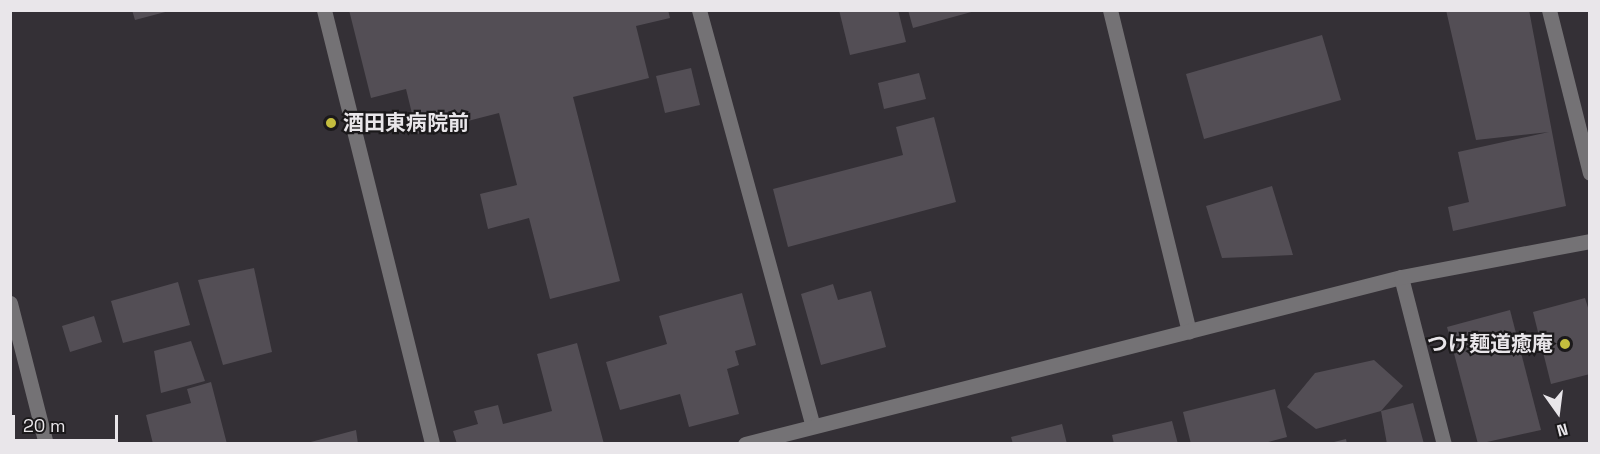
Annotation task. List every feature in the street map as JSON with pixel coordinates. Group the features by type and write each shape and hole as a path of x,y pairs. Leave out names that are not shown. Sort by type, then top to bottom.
{"street":[{"path":"324,10 432,444"},
{"path":"699,10 813,426"},
{"path":"1110,10 1189,331"},
{"path":"1549,10 1590,173"},
{"path":"745,444 1401,277 1590,241"},
{"path":"1401,277 1444,444"},
{"path":"10,303 46,444"}],"building":[{"path":"132,10 169,10 169,11 135,20"},
{"path":"349,10 668,10 670,18 636,26 649,78 573,97 620,281 550,299 529,218 488,229 480,194 517,185 499,113 417,134 406,89 371,98"},
{"path":"839,10 898,10 906,42 850,55"},
{"path":"908,10 975,10 975,11 913,28"},
{"path":"1446,10 1529,10 1566,206 1453,231 1448,207 1469,202 1458,152 1549,132 1476,140"},
{"path":"1322,35 1341,100 1204,139 1186,74"},
{"path":"691,68 700,105 665,113 656,76"},
{"path":"919,73 926,99 884,109 878,83"},
{"path":"934,117 956,202 788,247 773,189 903,155 896,127"},
{"path":"1272,186 1293,255 1222,258 1206,206"},
{"path":"254,268 272,352 223,365 198,280"},
{"path":"178,282 190,325 123,343 111,301"},
{"path":"833,284 838,300 871,291 886,347 821,365 801,294"},
{"path":"742,293 756,345 735,351 739,365 727,369 739,414 689,427 680,394 620,410 606,362 667,344 659,316"},
{"name":"つけ麺道癒庵","path":"1585,298 1590,314 1590,374 1551,384 1533,312"},
{"path":"1510,310 1541,430 1478,444 1447,327"},
{"path":"94,316 102,342 70,352 62,326"},
{"path":"191,341 205,381 161,393 154,351"},
{"path":"577,343 604,444 457,444 453,431 478,424 474,411 498,405 503,424 552,411 537,354"},
{"path":"1374,360 1403,386 1381,411 1316,429 1287,407 1315,373"},
{"path":"211,382 227,444 153,444 146,415 191,403 187,389"},
{"path":"1275,389 1287,437 1261,444 1191,444 1183,412"},
{"path":"1413,403 1424,444 1387,444 1381,411"},
{"path":"1172,421 1178,444 1114,444 1112,435"},
{"path":"1062,424 1067,444 1013,444 1011,437"},
{"path":"356,430 358,444 307,444 307,443"},
{"path":"1346,439 1347,444 1330,444 1330,443"}],"place":[{"name":"酒田東病院前","path":"331,123"},
{"name":"つけ麺道癒庵","path":"1565,344"}]}
